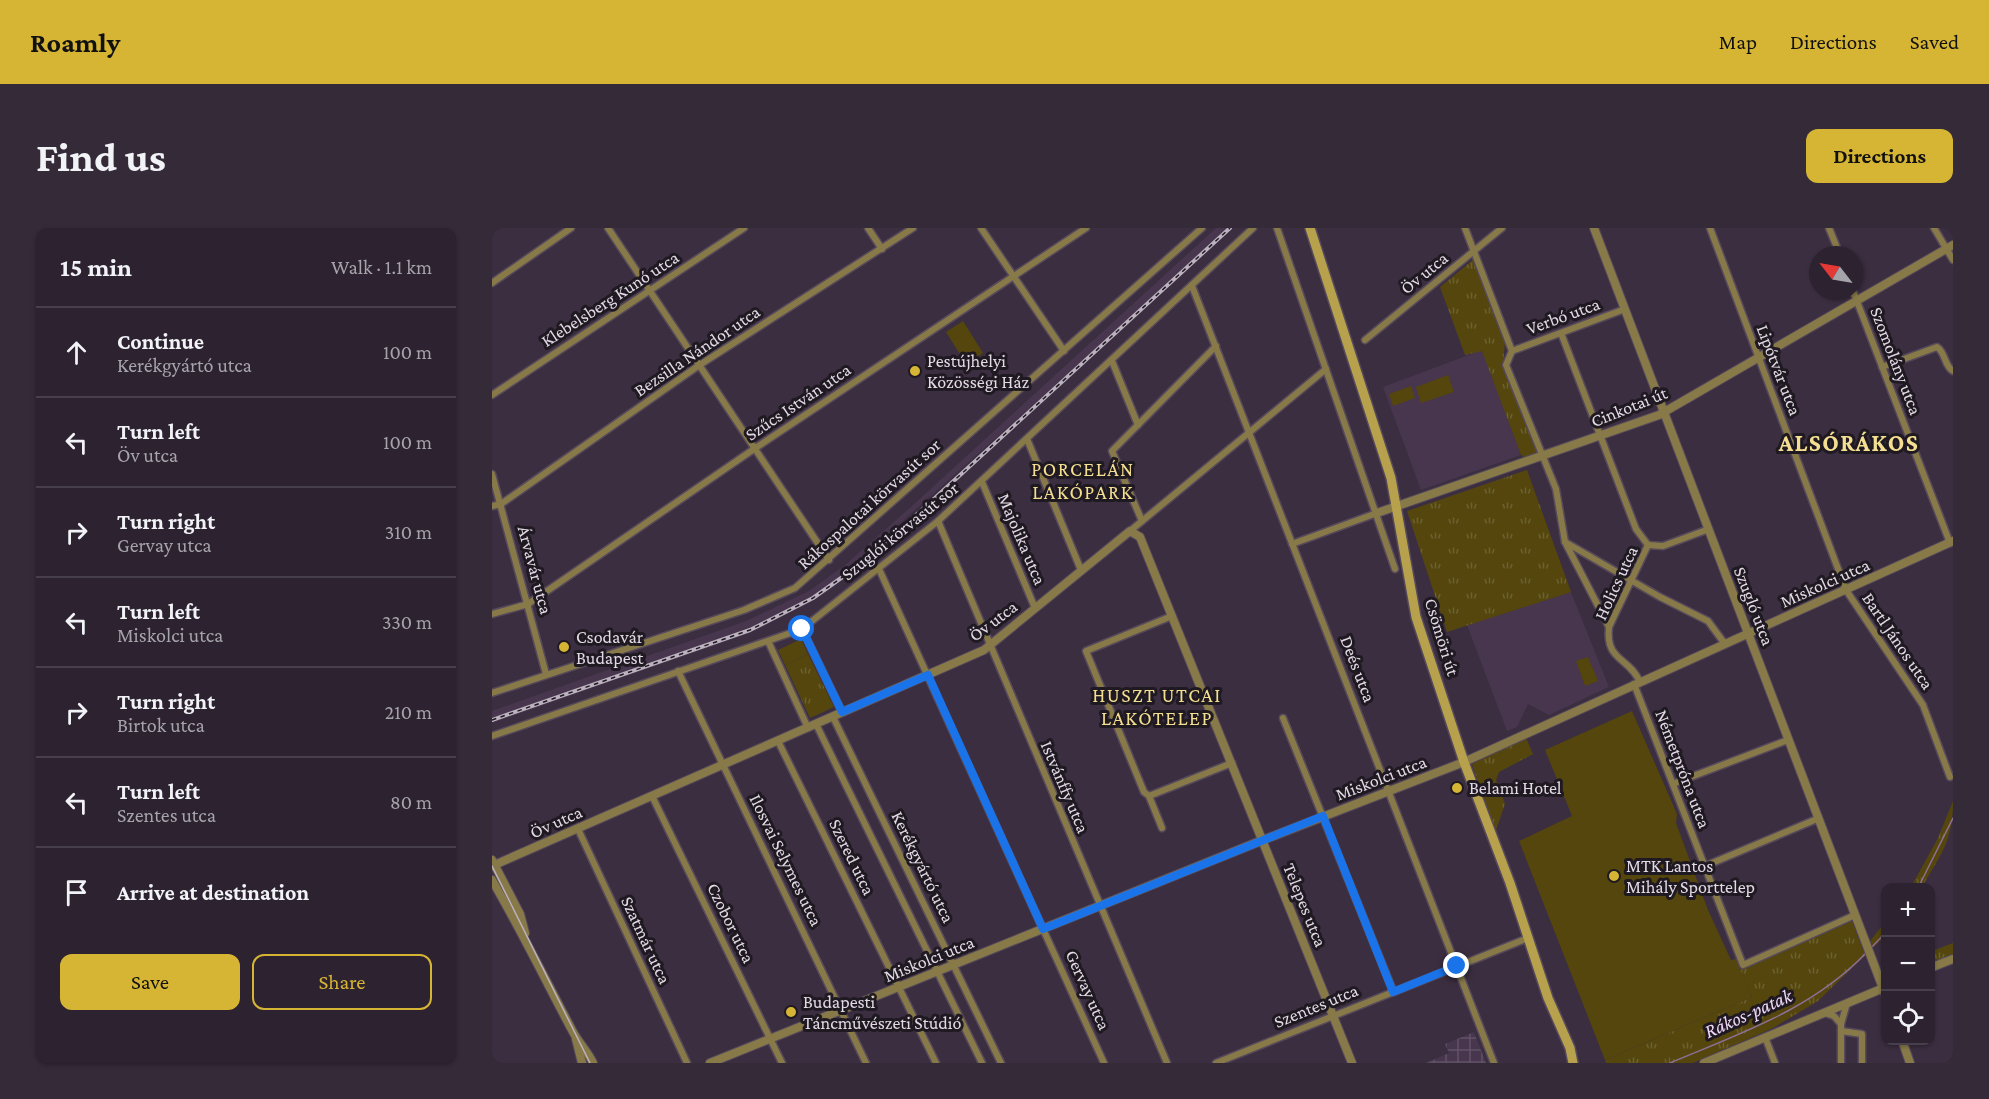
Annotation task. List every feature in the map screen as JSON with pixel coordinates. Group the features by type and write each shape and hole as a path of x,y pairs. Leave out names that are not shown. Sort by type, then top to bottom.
{"main road":[{"name":"Csömöri út","path":"1310,228 1386,462 1416,617 1464,762 1548,998 1570,1048 1573,1063"},
{"name":"Csömöri út","path":"1570,1048 1581,1063"}],"street":[{"path":"492,283 571,228"},
{"path":"608,228 829,560"},
{"name":"Klebelsberg Kunó utca","path":"492,395 744,228"},
{"path":"868,228 882,249"},
{"name":"Bezsilla Nándor utca","path":"501,504 698,366 913,228"},
{"path":"981,228 1064,351"},
{"name":"Szűcs István utca","path":"492,614 528,604 754,449 1086,228"},
{"name":"Rákospalotai körvasút sor","path":"492,693 764,602 795,588 1202,228"},
{"name":"Szuglói körvasút sor","path":"492,736 802,629 938,521 982,482 1253,228"},
{"path":"1277,228 1395,569"},
{"path":"1465,228 1512,351 1506,365 1556,489 1565,542 1609,627"},
{"name":"Öv utca","path":"1365,340 1502,228"},
{"name":"Szugló utca","path":"1594,228 1817,819 1881,980"},
{"name":"Lipótvár utca","path":"1710,228 1846,590"},
{"path":"1829,228 1836,246"},
{"path":"1934,228 1949,247 1953,260"},
{"name":"Cinkotai út","path":"1292,544 1665,412 1949,247"},
{"name":"Deés utca","path":"1192,286 1251,432 1292,544 1494,1063"},
{"name":"Szomolány utca","path":"1857,301 1951,542"},
{"name":"Verbó utca","path":"1512,351 1625,309"},
{"path":"1561,333 1636,529 1648,545"},
{"path":"1142,521 1112,451 1216,346"},
{"path":"1882,366 1937,347 1942,351 1949,369 1953,371"},
{"path":"1112,361 1138,425"},
{"name":"Öv utca","path":"493,864 833,717 990,645 1326,369"},
{"path":"1027,439 1081,570"},
{"name":"Árvavár utca","path":"492,474 546,675"},
{"name":"Majolika utca","path":"982,482 1035,608"},
{"path":"492,506 501,504"},
{"name":"Istvánffy utca","path":"938,521 1167,1063"},
{"name":"Holics utca","path":"1637,683 1632,667 1620,661 1612,651 1608,637 1609,627 1648,545 1663,546 1708,529"},
{"name":"Telepes utca","path":"1130,531 1140,537 1352,1063"},
{"path":"1565,542 1708,621 1725,644"},
{"name":"Miskolci utca","path":"710,1063 1323,816 1464,762 1951,542"},
{"name":"Gervay utca","path":"879,569 1104,1063"},
{"name":"Bartl János utca","path":"1846,590 1923,705 1950,777"},
{"path":"1162,828 1149,796 1144,792 1086,651 1172,616"},
{"path":"802,629 842,712"},
{"name":"Kerékgyártó utca","path":"768,641 982,1063"},
{"name":"Ilosvai Selymes utca","path":"678,671 866,1063"},
{"name":"Németpróna utca","path":"1637,683 1743,964 1855,915"},
{"name":"Kerékgyártó utca","path":"833,717 1001,1063"},
{"path":"1283,718 1393,992"},
{"path":"1675,783 1788,740"},
{"name":"Szered utca","path":"778,741 936,1063"},
{"path":"1149,796 1232,763"},
{"name":"Czobor utca","path":"652,796 782,1063"},
{"path":"1705,866 1817,819"},
{"name":"Szatmár utca","path":"578,829 687,1063"},
{"path":"493,864 520,914 526,938"},
{"path":"492,880 511,918 526,938 575,1035 593,1063"},
{"name":"Szentes utca","path":"1216,1063 1528,938"},
{"path":"1935,966 1953,959"},
{"path":"1704,1063 1847,1003 1882,991"},
{"path":"1841,1063 1841,1028 1847,1003"},
{"path":"1825,1012 1834,1016 1841,1028 1862,1034 1862,1063"},
{"path":"575,1035 582,1063"},
{"path":"1765,1037 1775,1063"},
{"path":"1903,1045 1910,1063"}],"shaded area":[{"path":"1216,228 1232,228 814,600 752,632 492,723 492,711 746,621 809,591 845,565 913,505"},
{"path":"1482,350 1521,455 1421,490 1383,387"},
{"path":"1571,592 1609,687 1549,715 1528,704 1517,727 1507,731 1467,625"},
{"path":"1474,1032 1486,1063 1426,1063 1449,1053 1445,1044"}],"green space":[{"path":"1474,259 1505,341 1503,365 1537,452 1525,458 1521,455 1482,351 1465,355 1440,287"},
{"path":"963,321 983,353 966,364 946,332"},
{"path":"1448,375 1454,392 1421,403 1416,387"},
{"path":"1411,386 1415,398 1393,406 1389,394"},
{"path":"1527,470 1571,592 1447,632 1407,511"},
{"path":"801,639 808,654 785,665 778,650"},
{"path":"808,654 834,707 810,718 785,665"},
{"path":"1588,657 1598,681 1585,686 1576,661"},
{"name":"MTK Lantos Mihály Sporttelep","path":"1632,711 1677,814 1676,823 1708,910 1731,960 1736,959 1752,997 1605,1060 1519,841 1572,816 1545,750"},
{"path":"1526,738 1533,754 1499,772 1496,780 1505,804 1495,833 1472,764"},
{"path":"1953,801 1951,827 1945,847 1924,883 1913,883 1938,838"},
{"path":"1852,921 1863,950 1881,927 1881,940 1818,1001 1773,1028 1693,1063 1606,1063 1605,1060 1752,997 1740,970"},
{"path":"1953,943 1953,954 1935,962 1935,950"}],"waterway":[{"name":"Rákos-patak","path":"1920,883 1953,818"},
{"name":"Rákos-patak","path":"1870,949 1881,937"},
{"name":"Rákos-patak","path":"1670,1063 1749,1030 1800,1004 1846,972 1867,952"}],"tram line":[{"path":"492,866 590,1063"}],"railway":[{"path":"492,720 750,630 813,598 851,571 923,509 1230,228"}],"place":[{"name":"Pestújhelyi Közösségi Ház","path":"915,371"},
{"name":"Csodavár Budapest","path":"564,647"},
{"name":"Belami Hotel","path":"1457,788"},
{"name":"MTK Lantos Mihály Sporttelep","path":"1614,876"},
{"name":"Budapesti Táncművészeti Stúdió","path":"791,1012"}],"district":[{"name":"ALSÓRÁKOS","path":"1849,442"},
{"name":"PORCELÁN LAKÓPARK","path":"1083,480"},
{"name":"HUSZT UTCAI LAKÓTELEP","path":"1157,706"}],"route":[{"path":"802,629 842,712 928,675 1043,929 1323,816 1393,992 1457,966"}]}
